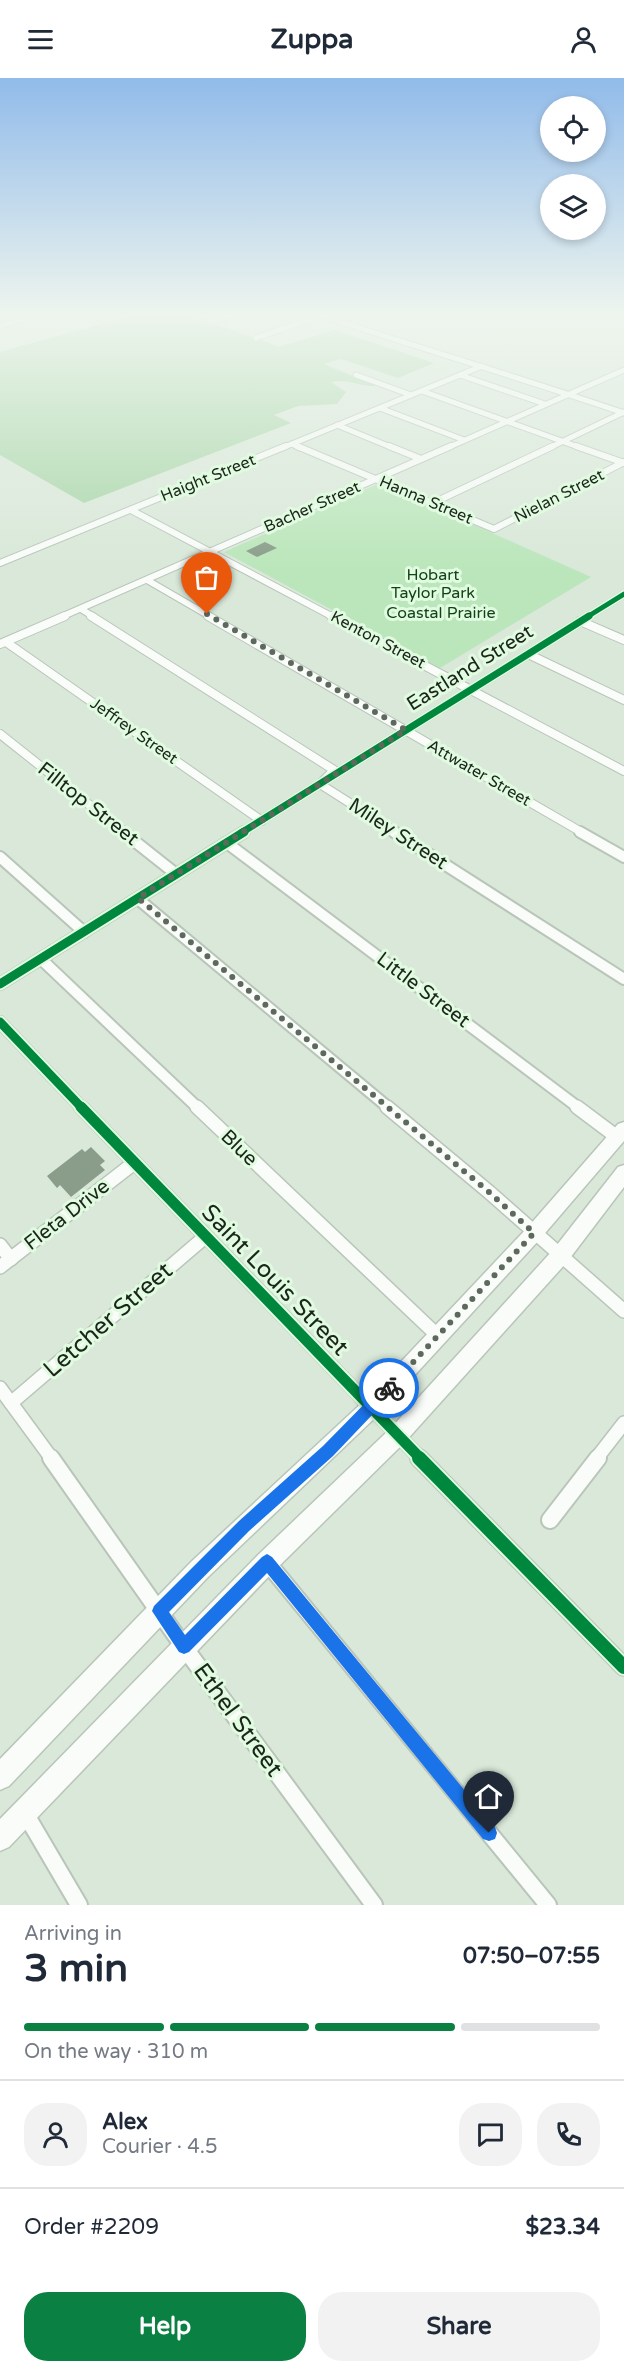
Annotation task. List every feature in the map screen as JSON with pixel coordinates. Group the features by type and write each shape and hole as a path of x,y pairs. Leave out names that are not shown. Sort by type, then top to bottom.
{"main road":[{"path":"0,1777 244,1526 328,1451 372,1407 534,1233 621,1133"},
{"path":"0,1838 267,1562 397,1436 560,1256 624,1173"}],"street":[{"name":"Haight Street","path":"0,563 401,399"},
{"path":"445,399 624,462"},
{"path":"531,399 545,404"},
{"name":"Bacher Street","path":"3,643 556,399"},
{"path":"584,399 624,412"},
{"path":"380,408 464,440"},
{"path":"433,503 624,412"},
{"path":"337,425 421,459"},
{"name":"Hanna Street","path":"292,444 494,529"},
{"name":"Nielan Street","path":"494,529 624,462"},
{"name":"Kenton Street","path":"131,510 624,771"},
{"name":"Attwater Street","path":"147,580 624,857"},
{"name":"Eastland Street","path":"0,984 624,594"},
{"path":"81,609 334,770 320,784"},
{"path":"580,621 624,640"},
{"name":"Jeffrey Street","path":"3,643 262,821"},
{"path":"528,654 624,700"},
{"name":"Filltop Street","path":"0,734 176,874"},
{"name":"Miley Street","path":"320,784 624,978"},
{"name":"Little Street","path":"227,843 621,1133"},
{"path":"0,857 84,932"},
{"path":"138,898 489,1192 624,1311"},
{"name":"Blue","path":"41,959 438,1336"},
{"name":"Saint Louis Street","path":"0,1022 205,1237 372,1407 397,1436 517,1554 624,1667"},
{"name":"Fleta Drive","path":"5,1263 134,1163"},
{"name":"Letcher Street","path":"11,1403 205,1237"},
{"path":"0,1245 5,1263"},
{"name":"Ethel Street","path":"0,1388 114,1545 184,1647 374,1905"},
{"path":"550,1520 624,1423"},
{"path":"267,1562 548,1905"},
{"path":"25,1813 79,1905"}],"green space":[{"path":"0,399 341,399 337,404 298,406 274,415 291,423 84,503 0,455"},
{"name":"Hobart Taylor Park","path":"380,483 591,577 440,668 224,552"}],"building":[{"path":"265,542 277,548 257,557 246,551"},
{"path":"91,1147 105,1161 100,1165 105,1170 71,1197 60,1185 57,1188 47,1176 82,1149 85,1152"}],"cycle path":[{"path":"0,984 624,594"},
{"path":"0,1022 624,1667"}],"way so far":[{"path":"207,614 406,730 138,898 489,1192 534,1233 389,1388"}],"route":[{"path":"389,1388 328,1451 244,1526 159,1611 184,1647 267,1562 489,1833"}],"park label":[{"name":"Coastal Prairie","path":"441,613"}]}
